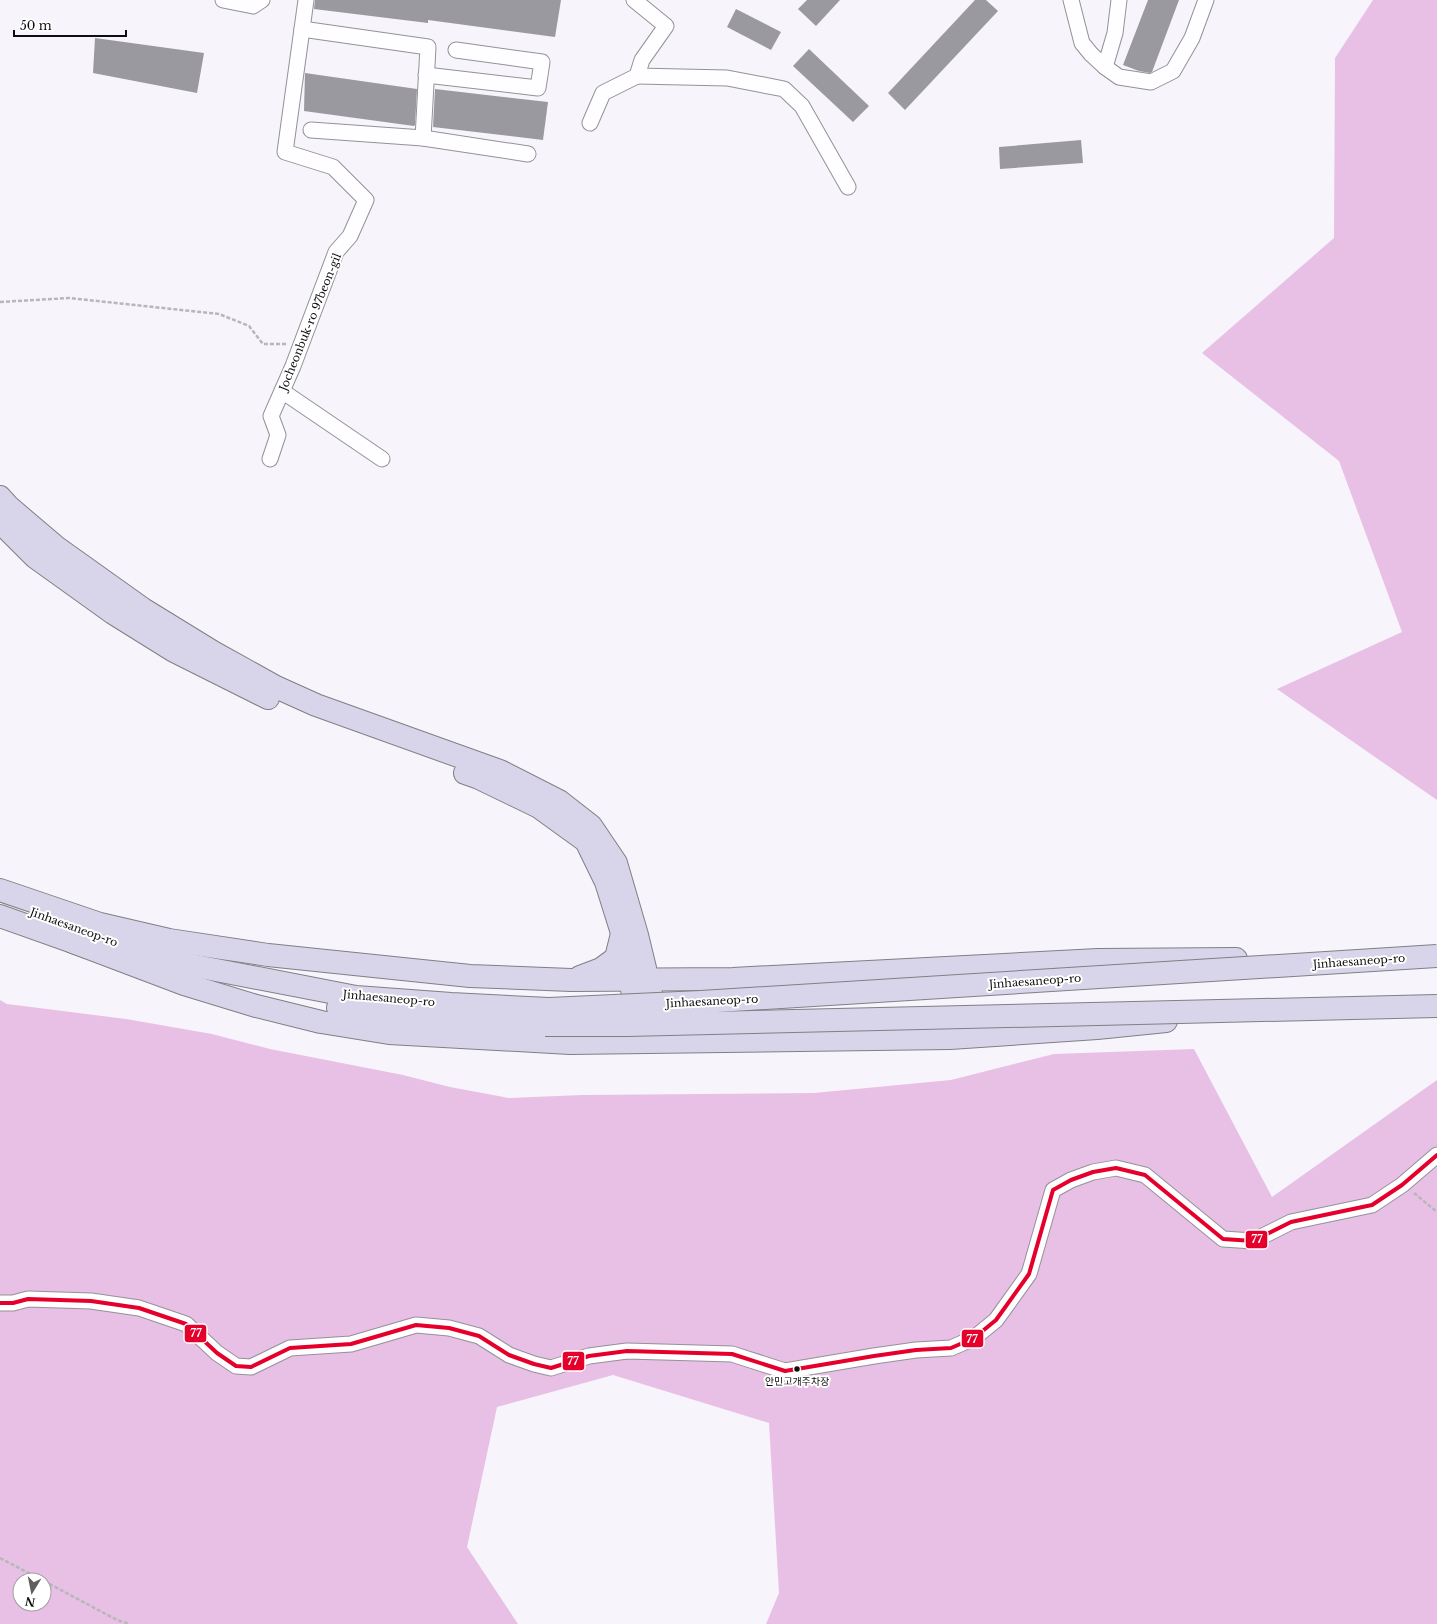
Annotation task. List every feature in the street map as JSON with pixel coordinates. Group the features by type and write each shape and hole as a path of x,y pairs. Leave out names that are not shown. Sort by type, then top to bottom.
{"highway":[{"path":"0,497 9,507 56,547 143,609 213,652 276,687 316,705 500,771 559,801 591,826 616,863 639,980 637,1017 645,1033 654,1042"},
{"path":"0,522 35,557 112,613 174,651 282,704 333,726 479,778 538,807 586,841 630,934 649,957 664,969 693,979"},
{"path":"0,890 100,924 169,940 286,957 470,976 571,980 748,978 1098,960 1384,959"},
{"name":"Jinhaesaneop-ro","path":"0,900 95,936 180,963 269,995"},
{"name":"Jinhaesaneop-ro","path":"0,916 179,977 363,1013 446,1022 547,1017 701,1002 1437,956"},
{"path":"571,980 601,969 616,958 630,934"},
{"path":"324,1006 389,1033 570,1043 950,1038 1097,1028 1259,1010"},
{"name":"Jinhaesaneop-ro","path":"547,1017 643,1025 1437,1006"}],"street":[{"path":"223,0 253,6 262,0"},
{"name":"Jocheonbuk-ro 97beon-gil","path":"270,459 278,435 271,416 301,344 336,252 350,236 366,200 333,168 285,152 306,0"},
{"path":"634,0 666,26 642,60 638,76"},
{"path":"1071,0 1082,43 1091,54 1104,67 1118,77 1151,82 1173,71 1192,38 1206,0"},
{"path":"1104,67 1115,33 1119,0"},
{"path":"302,28 428,47 422,138"},
{"path":"426,75 538,88 542,62 456,50"},
{"path":"590,123 603,93 638,76 726,78 784,89 802,106 848,187"},
{"path":"311,130 422,138 528,154"},
{"path":"282,391 382,459"},
{"path":"0,1303 13,1303 28,1299 91,1301 139,1308 186,1324 217,1354 236,1366 252,1368 290,1348 351,1344 416,1325 449,1328 479,1336 509,1354 534,1364 551,1368 589,1356 608,1353 635,1352 732,1354 785,1371 916,1350 951,1348 974,1338 996,1320 1029,1274 1053,1190 1071,1180 1093,1172 1116,1168 1145,1175 1223,1239 1253,1241 1291,1222 1372,1205 1402,1185 1437,1155"}],"path":[{"path":"0,302 69,298 218,314 249,326 263,344 301,344"},
{"path":"1402,1185 1424,1200 1437,1212"},
{"path":"0,1558 26,1572"},
{"path":"52,1586 117,1620 130,1624"}],"shaded area":[{"path":"1373,0 1437,0 1437,800 1277,689 1402,632 1339,461 1202,353 1334,238 1335,58"},
{"path":"0,1000 7,1004 126,1019 212,1034 270,1049 403,1075 450,1087 509,1098 582,1095 814,1093 951,1080 1054,1054 1194,1049 1272,1197 1437,1080 1437,1624 766,1624 779,1593 769,1423 613,1375 497,1407 467,1547 518,1624 0,1624"}],"building":[{"path":"315,0 561,0 555,37 428,20 428,23 314,9"},
{"path":"807,0 840,0 816,26 798,9"},
{"path":"975,0 986,0 998,11 905,110 888,93"},
{"path":"1148,0 1179,0 1152,72 1150,73 1139,71 1123,65"},
{"path":"736,9 781,32 771,50 727,27"},
{"path":"95,38 204,53 197,93 93,73"},
{"path":"809,49 869,106 853,122 793,66"},
{"path":"305,73 417,89 415,125 304,111"},
{"path":"435,89 548,102 543,140 433,127"},
{"path":"1081,140 1083,163 1000,169 999,147"}],"transit line":[{"name":"77","path":"0,1303 13,1303 28,1299 91,1301 139,1308 186,1324 217,1353 236,1366 251,1367 290,1348 351,1344 416,1325 449,1328 479,1336 509,1355 534,1364 551,1368 589,1356 627,1351 732,1354 785,1371 916,1350 951,1348 974,1338 996,1320 1029,1274 1053,1190 1071,1180 1093,1172 1116,1168 1145,1175 1223,1239 1253,1241 1291,1222 1372,1205 1402,1185 1437,1155"}],"place":[{"name":"안민고개주차장","path":"797,1369"}]}
